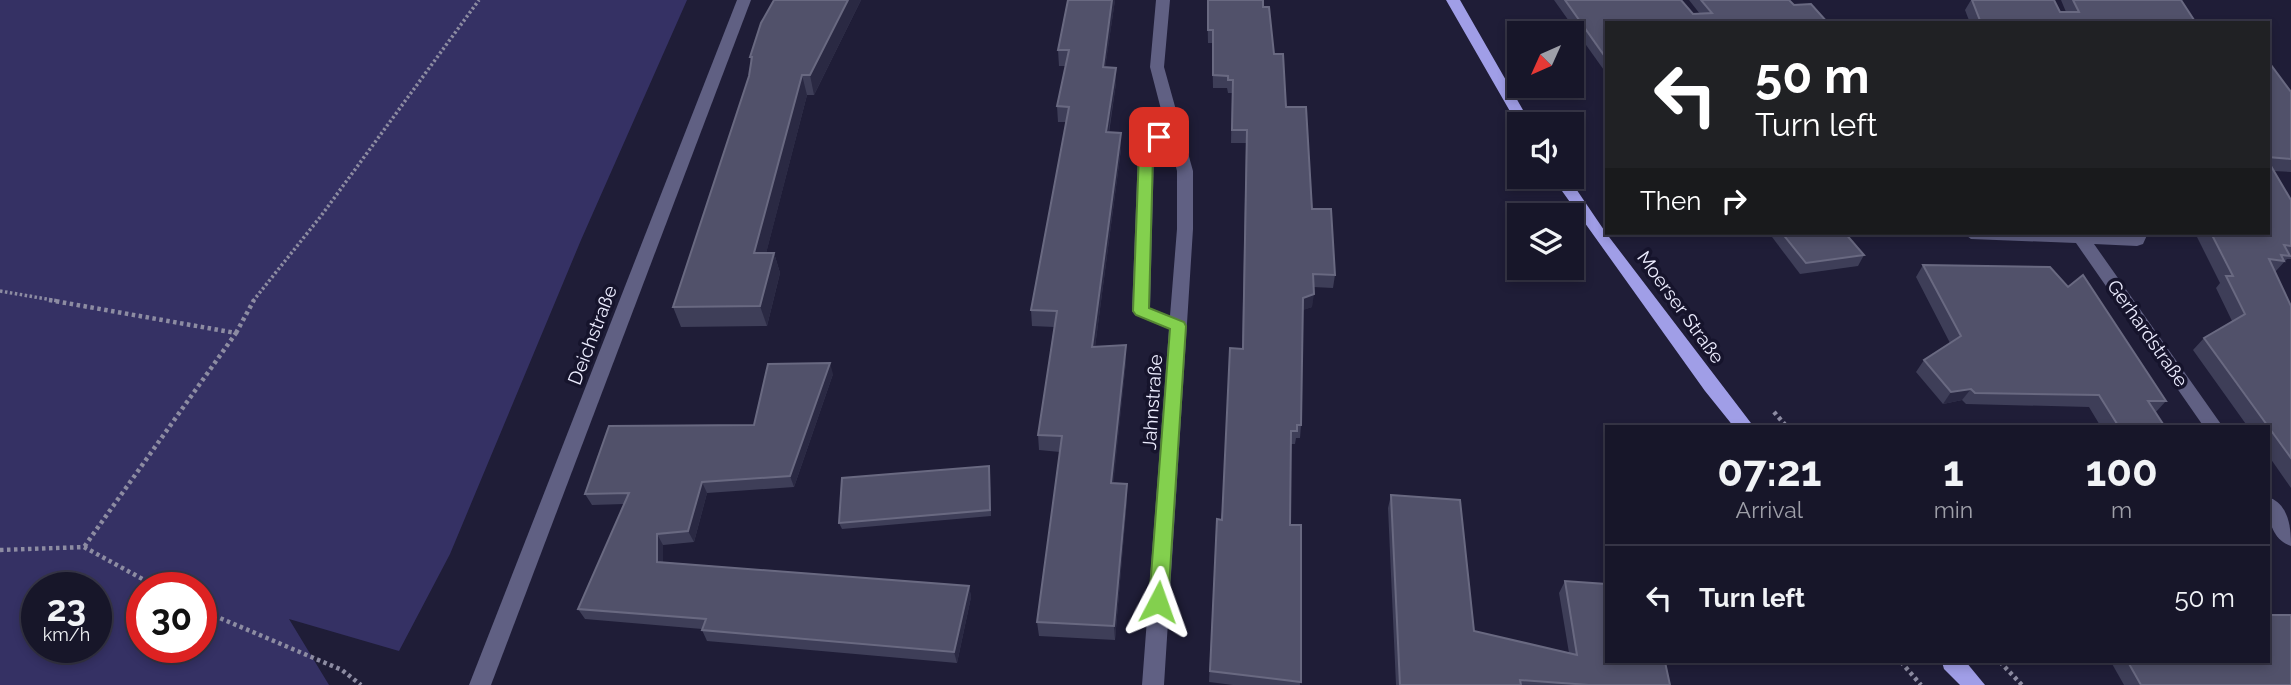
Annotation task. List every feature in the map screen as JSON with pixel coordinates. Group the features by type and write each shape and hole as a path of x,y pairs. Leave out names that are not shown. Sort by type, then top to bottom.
{"main road":[{"path":"1453,0 1517,112"},
{"name":"Moerser Straße","path":"1569,189 1695,364 1743,425"},
{"path":"1953,663 1974,685"}],"street":[{"name":"Deichstraße","path":"480,685 744,0"},
{"name":"Jahnstraße","path":"1153,685 1185,229 1185,171 1157,67 1163,0"},
{"path":"1173,120 1146,153 1141,311 1178,326"},
{"path":"2008,235 2082,239 2139,236"},
{"name":"Gerhardstraße","path":"2082,239 2213,425"},
{"path":"2270,508 2291,538"}],"path":[{"path":"84,547 236,333 257,293 321,216 479,0"},
{"path":"0,291 236,333"},
{"path":"0,550 84,547 130,572"},
{"path":"217,617 342,670 361,685"},
{"path":"1902,663 1921,685"},
{"path":"2001,663 2022,685"}],"shaded area":[{"path":"0,0 687,0 581,240 450,554 399,651 289,619 329,685 0,685"}],"building":[{"path":"774,0 848,0 810,75 802,75 754,253 774,253 760,306 673,307 749,76 750,57 761,23"},
{"path":"1068,0 1112,0 1103,67 1116,68 1106,132 1121,133 1092,347 1126,345 1111,483 1127,484 1114,626 1037,622 1062,436 1038,435 1057,311 1031,310 1069,107 1057,106 1069,50 1058,50"},
{"path":"1208,0 1263,0 1263,7 1269,7 1274,54 1283,54 1286,107 1306,107 1312,209 1331,209 1335,275 1313,274 1314,294 1303,298 1301,425 1297,425 1297,431 1291,431 1290,525 1301,525 1301,682 1210,671 1217,519 1222,520 1230,348 1243,349 1247,130 1232,130 1233,80 1228,80 1228,76 1213,75 1213,30 1208,30"},
{"path":"1565,0 1681,0 1693,14 1712,13 1701,0 1789,0 1794,5 1811,4 1826,21 1605,21 1605,57 1584,27 1584,21 1580,21"},
{"path":"1972,0 2054,0 2060,12 2079,12 2073,0 2181,0 2195,21 1980,21"},
{"path":"2270,65 2291,92 2291,159 2270,157"},
{"path":"2270,164 2291,200 2291,246 2284,245 2290,256 2281,255 2284,261 2269,259 2291,306 2291,458 2270,429 2270,425 2267,425 2204,338 2245,314 2226,276 2233,276 2212,235 2270,235"},
{"path":"1784,235 1847,235 1864,255 1806,263"},
{"path":"1923,265 2050,267 2068,287 2083,275 2166,401 2148,401 2164,425 2118,425 2099,395 1975,393 1971,389 1951,392 1924,360 1961,336"},
{"path":"830,363 790,476 702,482 688,531 657,534 657,562 969,586 954,652 702,630 706,619 578,609 629,493 585,494 609,426 754,425 768,364"},
{"path":"989,466 990,510 839,523 842,478"},
{"path":"1391,495 1460,500 1474,631 1577,655 1565,581 1605,584 1605,663 1665,663 1670,685 1589,685 1520,680 1521,685 1400,685"},
{"path":"2270,615 2291,615 2291,685 2141,685 2129,663 2270,663"}],"route":[{"path":"1158,602 1178,326 1141,311 1146,153 1159,137"}]}
